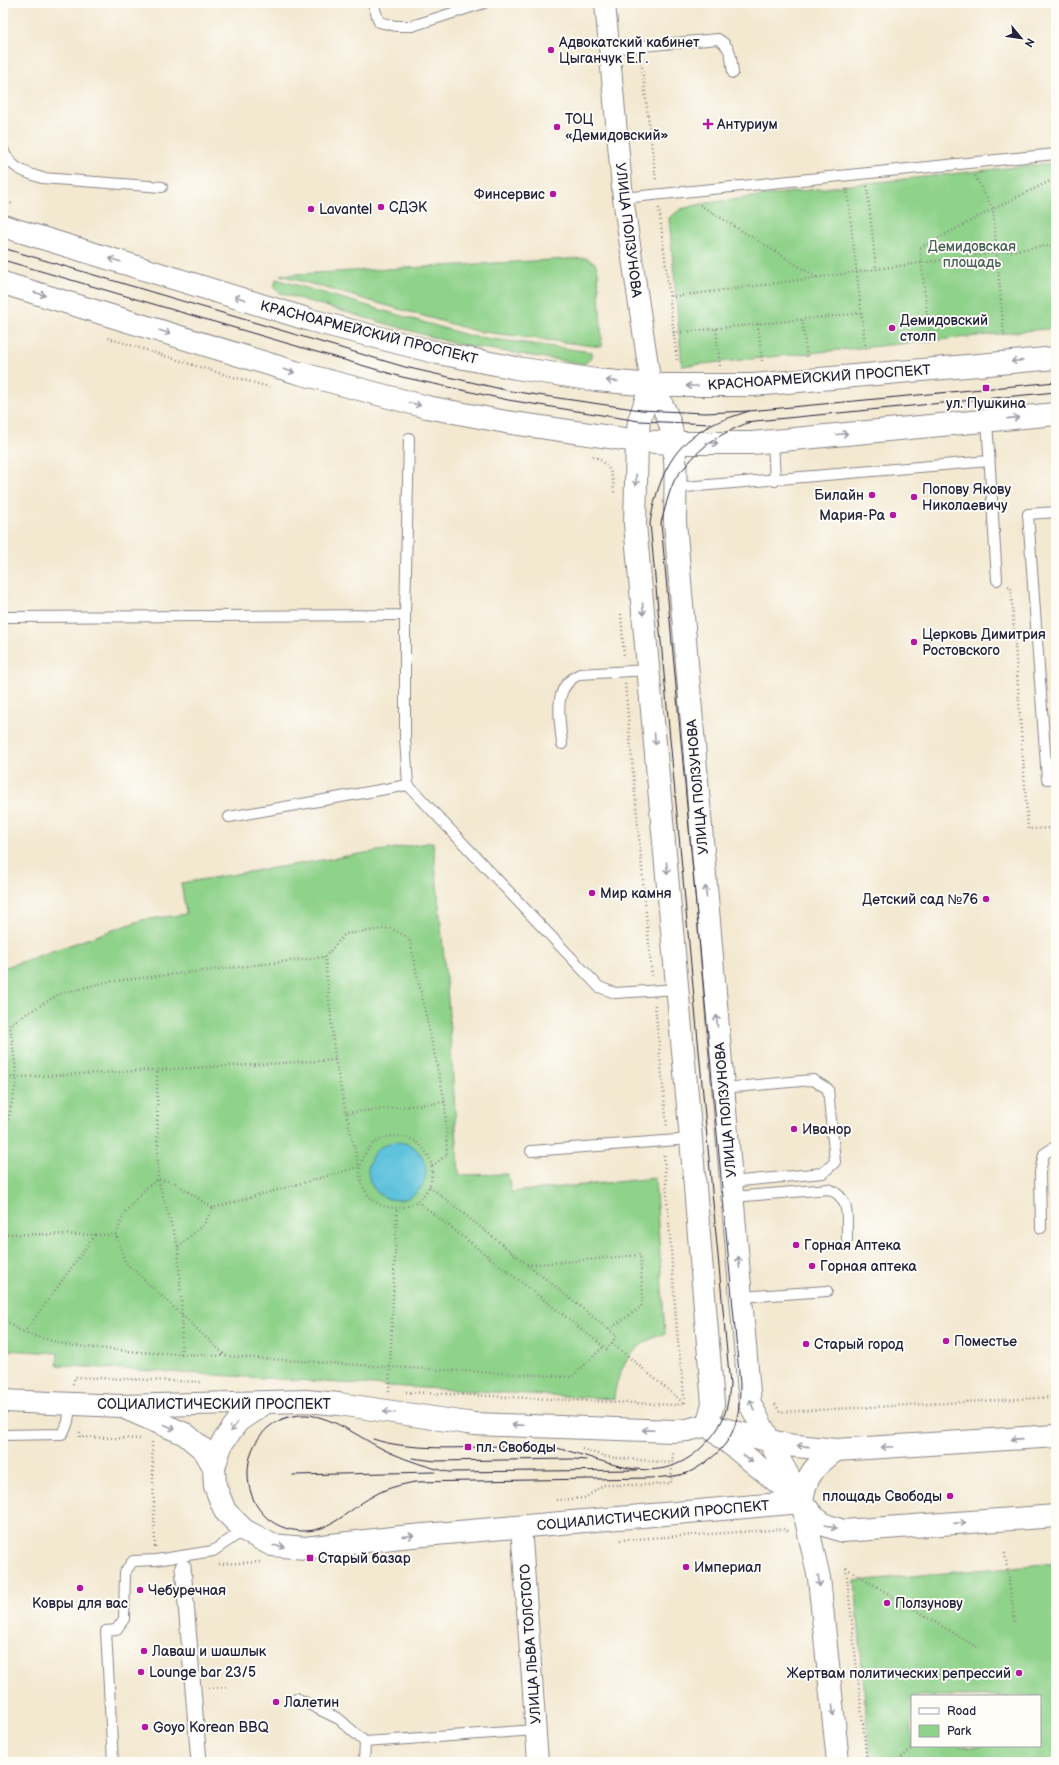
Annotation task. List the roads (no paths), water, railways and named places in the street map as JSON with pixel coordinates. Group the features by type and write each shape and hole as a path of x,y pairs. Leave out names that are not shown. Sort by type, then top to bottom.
{"street":[{"name":"УЛИЦА ПОЛЗУНОВА","path":"605,3 623,198 651,385 666,412 670,424 673,443 675,522 750,1404 802,1502 819,1578 838,1762"},
{"name":"КРАСНОАРМЕЙСКИЙ ПРОСПЕКТ","path":"5,226 310,320 438,353 516,368 596,380 651,385 753,385 1056,358"},
{"path":"3,283 295,372 427,407 506,422 637,440 673,443 752,443 1056,414"},
{"path":"651,385 642,410 637,440 635,524 678,989 713,1404 708,1425"},
{"name":"СОЦИАЛИСТИЧЕСКИЙ ПРОСПЕКТ","path":"3,1401 121,1406 306,1401 339,1404 474,1424 687,1430 708,1425"},
{"path":"214,1467 222,1443 238,1421 265,1403"},
{"path":"121,1406 185,1434 204,1450 214,1467"},
{"path":"708,1425 787,1445 836,1450 1056,1436"},
{"path":"708,1425 727,1443 802,1502 814,1517 824,1524 843,1530 1056,1516"},
{"path":"802,1502 804,1488 809,1475 819,1463 836,1450"},
{"name":"СОЦИАЛИСТИЧЕСКИЙ ПРОСПЕКТ","path":"214,1467 215,1486 225,1511 244,1530 272,1545 305,1548 402,1537 802,1502"},
{"name":"УЛИЦА ЛЬВА ТОЛСТОГО","path":"521,1526 538,1762"},
{"path":"183,1567 200,1762"}],"lane":[{"path":"373,3 379,22 396,26 412,26 484,3"},
{"path":"610,49 718,39 725,43 730,50 733,73"},
{"path":"3,149 13,166 25,173 42,178 162,187"},
{"path":"623,198 1056,154"},
{"path":"986,421 997,580"},
{"path":"409,438 405,615 405,738 408,785 599,988 615,993 678,989"},
{"path":"773,440 775,481"},
{"path":"674,488 775,481 989,461"},
{"path":"1056,512 1028,514 1047,779 1056,778"},
{"path":"3,617 405,615"},
{"path":"562,744 559,697 564,686 571,678 580,674 648,670"},
{"path":"229,817 408,785"},
{"path":"723,1088 813,1080 828,1089 834,1148 835,1162 823,1173 732,1189"},
{"path":"531,1151 691,1139"},
{"path":"1041,1228 1040,1172 1044,1154 1056,1146"},
{"path":"732,1189 829,1189 838,1193 844,1202 847,1239"},
{"path":"741,1297 827,1291"},
{"path":"3,1435 62,1434 69,1418 70,1404"},
{"path":"113,1762 106,1631 116,1630 124,1619 125,1572 133,1561 156,1560 213,1551 244,1530"},
{"path":"296,1698 339,1719 365,1742 536,1730"},
{"path":"364,1762 365,1742"}],"water":[{"path":"397,1142 408,1144 418,1150 424,1160 426,1171 424,1182 418,1192 408,1198 397,1200 386,1198 376,1192 370,1182 368,1171 370,1160 376,1150 386,1144"}],"tram line":[{"path":"3,248 405,367 510,391 641,410 705,413 749,411 1056,382"},
{"path":"3,260 402,377 508,400 639,421 712,424"},
{"path":"745,422 1056,392"},
{"path":"373,1439 387,1443 435,1448 536,1445 557,1448 620,1466 640,1469 660,1469 680,1462 700,1449 714,1434 725,1413 730,1385 650,523 660,485 671,461 678,451 687,441 704,429 723,420 749,411"},
{"path":"637,1470 448,1472 419,1464 398,1456 327,1420 317,1416 306,1415 281,1420 263,1433 252,1451 248,1472 251,1494 262,1512 279,1526 304,1531 314,1530 332,1523 378,1493 415,1482 650,1478 668,1477 682,1474 692,1471 706,1462 724,1446 730,1437 739,1408 740,1384 661,523 668,496 675,479 680,472 699,451 707,445 731,430 750,422"},
{"path":"412,1458 435,1461 586,1460"},
{"path":"293,1475 435,1472"}],"place":[{"name":"Адвокатский кабинет Цыганчук Е.Г.","path":"551,50"},
{"name":"Антуриум","path":"708,124"},
{"name":"ТОЦ «Демидовский»","path":"557,127"},
{"name":"Финсервис","path":"553,194"},
{"name":"СДЭК","path":"381,207"},
{"name":"Lavantel","path":"311,209"},
{"name":"Демидовский столп","path":"892,328"},
{"name":"ул. Пушкина","path":"986,388"},
{"name":"Билайн","path":"872,495"},
{"name":"Попову Якову Николаевичу","path":"914,497"},
{"name":"Мария-Ра","path":"893,515"},
{"name":"Церковь Димитрия Ростовского","path":"914,642"},
{"name":"Мир камня","path":"592,893"},
{"name":"Детский сад №76","path":"986,899"},
{"name":"Иванор","path":"794,1129"},
{"name":"Горная Аптека","path":"796,1245"},
{"name":"Горная аптека","path":"812,1266"},
{"name":"Поместье","path":"946,1341"},
{"name":"Старый город","path":"806,1344"},
{"name":"пл. Свободы","path":"468,1447"},
{"name":"площадь Свободы","path":"950,1496"},
{"name":"Старый базар","path":"310,1558"},
{"name":"Империал","path":"686,1567"},
{"name":"Ковры для вас","path":"80,1588"},
{"name":"Чебуречная","path":"140,1590"},
{"name":"Ползунову","path":"887,1603"},
{"name":"Лаваш и шашлык","path":"144,1651"},
{"name":"Lounge bar 23/5","path":"141,1672"},
{"name":"Жертвам политических репрессий","path":"1019,1673"},
{"name":"Лалетин","path":"276,1702"},
{"name":"Goyo Korean BBQ","path":"145,1727"}],"park label":[{"name":"Демидовская площадь","path":"972,254"}]}
